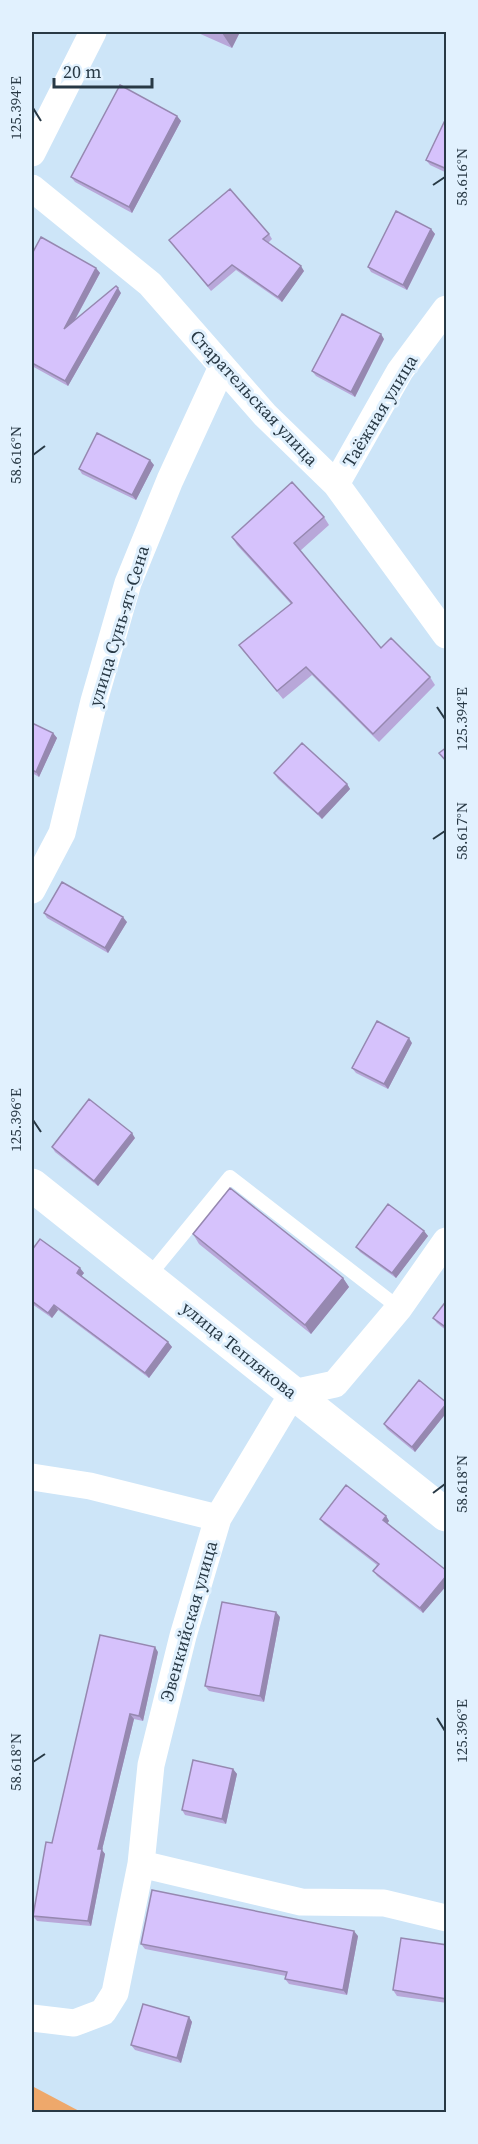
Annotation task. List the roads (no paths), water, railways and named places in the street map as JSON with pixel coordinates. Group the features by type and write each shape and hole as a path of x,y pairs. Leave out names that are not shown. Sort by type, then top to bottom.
{"main road":[{"name":"улица Теплякова","path":"32,1185 447,1515"}],"street":[{"path":"32,153 93,32"},
{"name":"Старательская улица","path":"32,189 150,284 265,415 336,484 447,635"},
{"name":"Таёжная улица","path":"336,484 400,371 447,309"},
{"name":"улица Сунь-ят-Сена","path":"32,890 62,833 94,701 128,583 170,480 222,367"},
{"path":"293,1394 335,1384 399,1308 447,1241"},
{"name":"Эвенкийская улица","path":"32,2018 74,2023 103,2012 115,1993 141,1864 151,1764 183,1636 218,1518 293,1394"},
{"path":"32,1477 90,1486 218,1518"},
{"path":"141,1864 301,1902 384,1903 447,1918"}],"lane":[{"path":"147,1277 230,1177 399,1308"}]}
